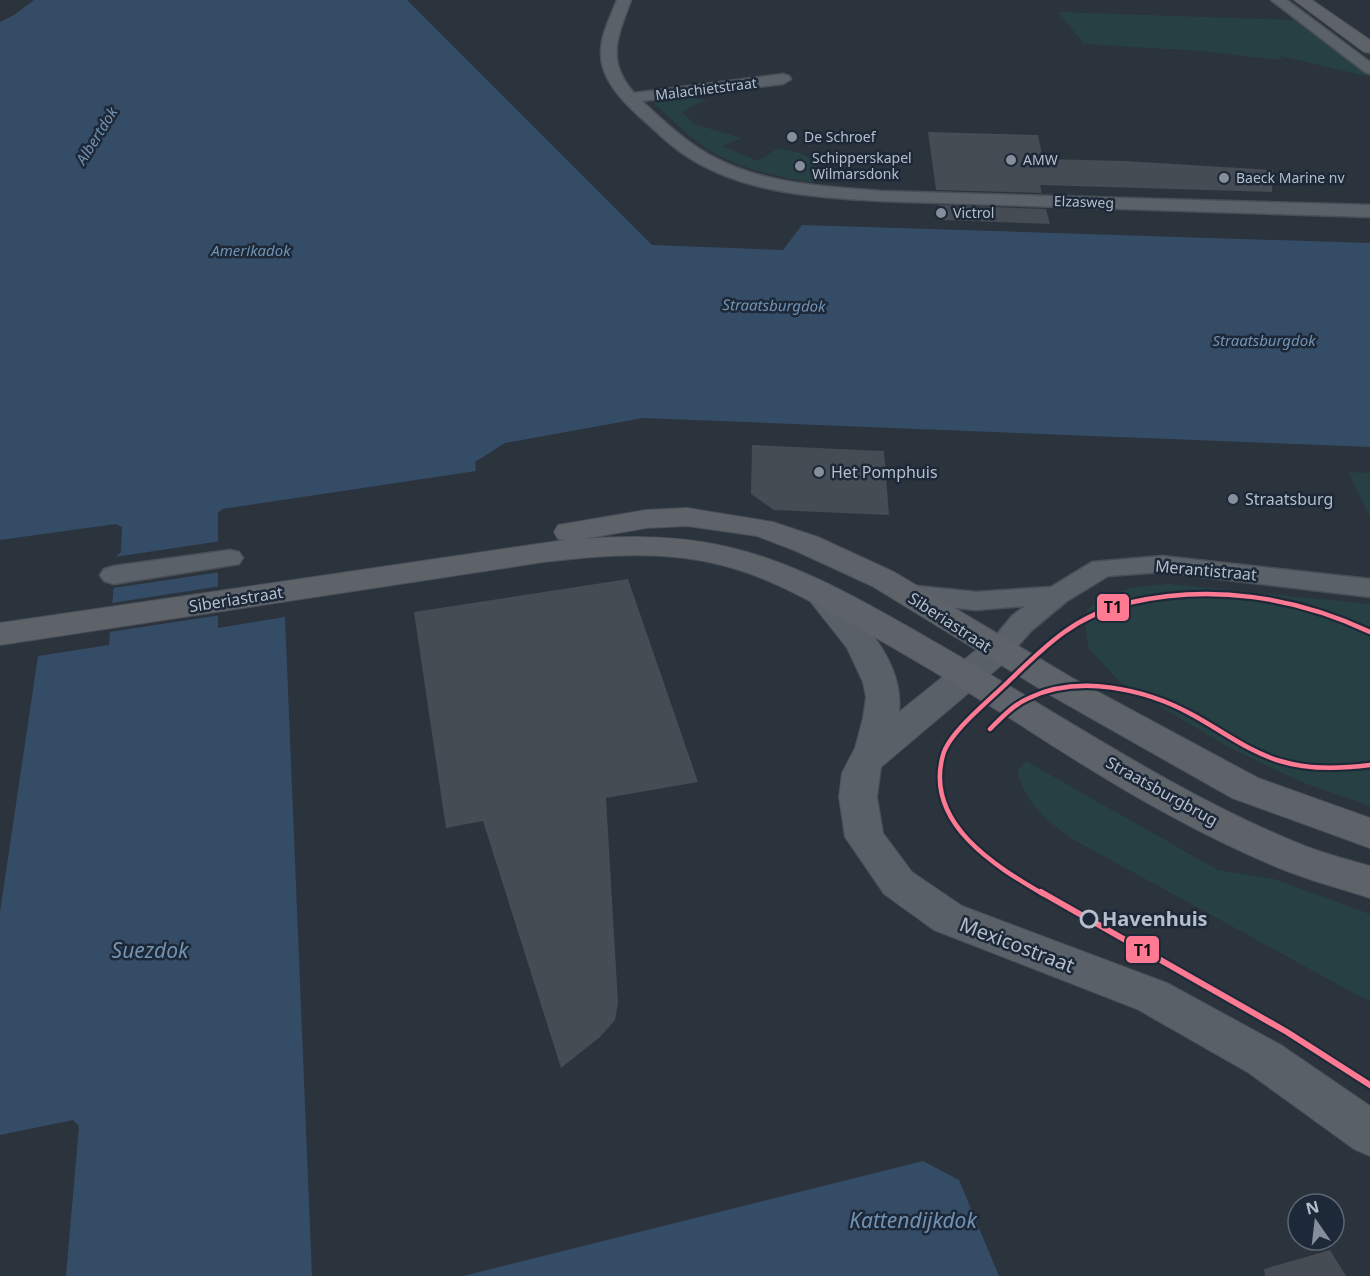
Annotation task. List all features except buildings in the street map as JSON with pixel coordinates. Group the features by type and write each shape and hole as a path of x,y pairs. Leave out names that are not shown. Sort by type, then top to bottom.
{"main road":[{"path":"1302,0 1370,48"},
{"path":"1329,0 1370,30"},
{"name":"Siberiastraat","path":"471,563 554,536 616,523 687,517 762,528 842,559 883,579 998,650"},
{"name":"Siberiastraat","path":"0,634 582,548 680,548 708,552 770,569 818,591 967,675"},
{"path":"998,650 1245,788 1370,833"},
{"name":"Straatsburgbrug","path":"967,675 1165,794 1292,857 1370,882"}],"street":[{"name":"Elzasweg","path":"624,0 608,52 610,67 630,98 681,144 712,163 755,178 799,188 880,196 1370,211"},
{"path":"1278,0 1370,69"},
{"name":"Malachietstraat","path":"630,98 783,79"},
{"path":"114,575 230,558"},
{"name":"Merantistraat","path":"998,650 1022,623 1057,595 1102,568 1162,564 1370,588"},
{"path":"818,591 862,644 874,668 883,695 882,711 872,752"},
{"path":"907,594 976,601 1057,595"},
{"name":"Siberiastraat","path":"967,675 998,650"},
{"name":"Mexicostraat","path":"967,675 872,752 860,772 858,797 864,837 898,884 948,918 1152,996 1266,1059 1370,1134"}],"green space":[{"path":"1058,12 1297,20 1370,77 1280,56 1281,60 1201,51 1084,44"},
{"path":"681,96 705,100 682,112 695,124 741,138 723,146 758,161 778,148 799,153 809,157 820,175 814,183 773,175 719,156 686,133 653,103"},
{"path":"1348,472 1370,473 1370,517"},
{"path":"1171,584 1370,604 1370,806 1304,783 1228,747 1120,682 1089,649 1086,632 1087,610 1117,593 1148,586"},
{"path":"1026,761 1218,870 1274,879 1370,914 1370,1002 1074,840 1046,819 1026,794 1017,771"}],"water":[{"path":"34,0 407,0 652,245 783,250 802,225 1370,243 1370,447 643,418 505,443 475,462 476,471 222,509 218,513 218,628 285,617 312,1276 66,1276 79,1126 73,1120 0,1135 0,912 38,656 109,645 116,557 121,552 122,527 116,524 0,540 0,22"},
{"name":"Kattendijkdok","path":"923,1161 959,1180 999,1276 463,1276"}],"pier":[{"path":"221,541 221,572 113,588 115,557"},
{"path":"221,586 221,615 109,632 112,603"}],"transit line":[{"name":"T1","path":"1370,632 1337,616 1298,604 1256,597 1212,594 1168,596 1126,603 1088,616 1056,636 962,726 943,754 940,782 947,811 960,833 1002,870 1287,1032 1370,1085"},
{"name":"T1","path":"990,729 1008,710 1029,697 1053,690 1105,687 1156,699 1179,708 1241,744 1280,761 1325,768 1370,765"}],"place":[{"name":"De Schroef","path":"792,137"},
{"name":"AMW","path":"1011,160"},
{"name":"Schipperskapel Wilmarsdonk","path":"800,166"},
{"name":"Baeck Marine nv","path":"1224,178"},
{"name":"Victrol","path":"941,213"},
{"name":"Het Pomphuis","path":"819,472"},
{"name":"Straatsburg","path":"1233,499"},
{"name":"Havenhuis","path":"1089,919"}],"water label":[{"name":"Albertdok","path":"97,136"},
{"name":"Amerikadok","path":"251,251"},
{"name":"Straatsburgdok","path":"774,306"},
{"name":"Straatsburgdok","path":"1264,341"},
{"name":"Suezdok","path":"150,951"}]}
